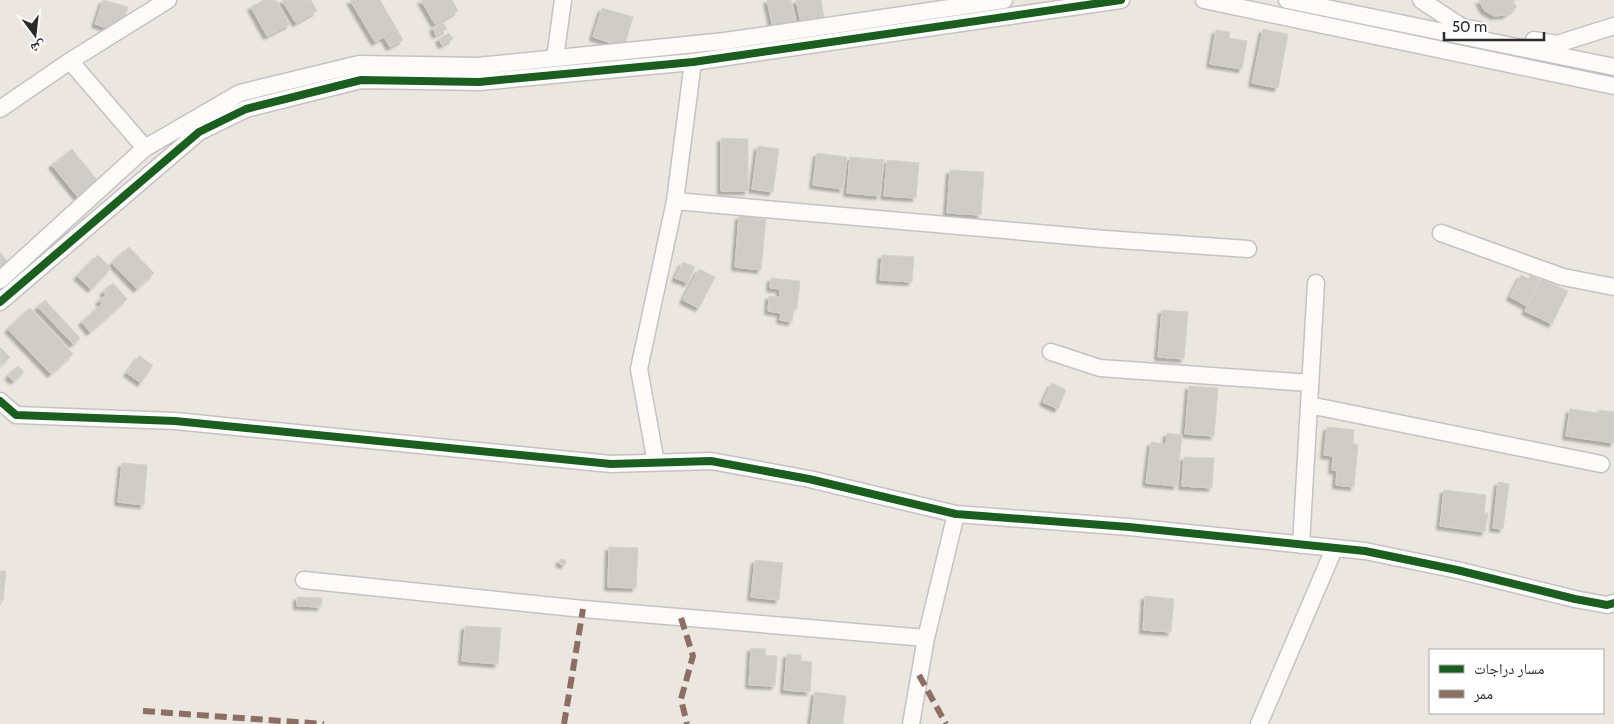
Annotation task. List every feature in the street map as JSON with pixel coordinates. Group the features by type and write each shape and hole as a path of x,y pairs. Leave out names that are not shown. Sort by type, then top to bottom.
{"street":[{"path":"0,109 70,61 168,0"},
{"path":"555,58 563,0"},
{"path":"0,280 145,148 240,93 359,64 478,66 725,41 1004,0"},
{"path":"0,302 200,132 246,109 361,80 479,82 693,62 1121,0"},
{"path":"1204,0 1614,86"},
{"path":"1287,0 1614,67"},
{"path":"1421,0 1462,27 1557,44 1614,26"},
{"path":"70,61 145,148"},
{"path":"656,463 639,370 675,201 693,62"},
{"path":"675,201 1106,239 1248,249"},
{"path":"1441,232 1563,276 1614,287"},
{"path":"1301,545 1316,283"},
{"path":"1051,352 1100,368 1310,383"},
{"path":"0,401 16,415 175,420 611,464 711,461 809,479 956,514 1129,527 1365,551 1457,570 1575,599 1607,605 1614,603"},
{"path":"1309,405 1601,464"},
{"path":"911,724 926,638 956,514"},
{"path":"1259,724 1334,549"},
{"path":"304,580 583,609 926,638"}],"building":[{"path":"103,0 128,7 123,22 117,20 114,30 95,24"},
{"path":"264,0 276,0 290,24 267,36 251,7"},
{"path":"282,0 311,0 317,11 296,23"},
{"path":"350,0 380,0 403,40 390,47 384,37 375,42"},
{"path":"421,0 452,0 458,11 435,24"},
{"path":"767,0 791,0 796,23 773,28"},
{"path":"796,0 821,0 824,18 801,23"},
{"path":"1479,0 1516,0 1513,2 1517,7 1506,15 1494,16 1484,10"},
{"path":"602,8 633,17 624,47 593,37"},
{"path":"443,22 447,29 436,35 433,28"},
{"path":"1263,29 1288,34 1278,88 1252,83"},
{"path":"1216,30 1230,32 1229,38 1247,41 1242,69 1210,64"},
{"path":"449,33 453,39 442,45 439,39"},
{"path":"721,138 748,139 748,191 721,191"},
{"path":"758,146 779,149 773,192 752,189"},
{"path":"72,149 101,185 81,201 52,165"},
{"path":"817,153 847,157 843,189 813,185"},
{"path":"850,157 884,160 880,196 847,193"},
{"path":"887,160 919,163 916,198 884,196"},
{"path":"950,170 984,172 981,215 947,213"},
{"path":"739,216 766,219 761,270 735,267"},
{"path":"129,247 154,273 137,289 112,263"},
{"path":"0,252 9,264 0,271"},
{"path":"98,255 111,268 91,289 77,276"},
{"path":"882,255 914,257 912,282 880,280"},
{"path":"683,262 695,267 688,283 675,278"},
{"path":"699,269 715,277 699,308 683,300"},
{"path":"1521,275 1529,279 1530,275 1540,280 1527,306 1510,297"},
{"path":"771,278 800,281 797,309 794,308 792,322 780,320 781,313 768,311 769,296 780,297 780,289 770,288"},
{"path":"1541,279 1568,291 1552,324 1525,311"},
{"path":"113,283 127,299 90,332 82,322 102,304 99,301 106,294 103,292"},
{"path":"45,300 80,338 73,344 38,307"},
{"path":"30,308 73,354 51,374 8,329"},
{"path":"1162,310 1188,312 1184,359 1158,357"},
{"path":"0,347 10,357 0,366"},
{"path":"139,356 153,365 141,383 127,373"},
{"path":"18,366 24,372 14,381 8,376"},
{"path":"1052,383 1066,390 1058,409 1043,402"},
{"path":"1189,386 1218,388 1214,436 1185,434"},
{"path":"1570,409 1598,413 1599,410 1614,412 1614,443 1566,436"},
{"path":"1327,427 1354,430 1353,444 1358,445 1354,487 1336,485 1337,471 1332,470 1333,456 1324,455"},
{"path":"1167,433 1182,435 1177,486 1146,483 1151,442 1166,444"},
{"path":"1184,457 1214,458 1212,488 1182,486"},
{"path":"122,463 147,465 144,505 118,502"},
{"path":"1498,482 1509,484 1503,529 1493,528"},
{"path":"1444,490 1486,495 1484,513 1488,513 1485,532 1440,526"},
{"path":"609,547 638,548 636,588 608,587"},
{"path":"560,559 566,560 565,565 560,564"},
{"path":"755,560 783,563 779,600 751,597"},
{"path":"0,571 6,571 3,601 0,601"},
{"path":"1145,596 1174,599 1171,632 1143,630"},
{"path":"297,597 322,598 321,607 297,606"},
{"path":"465,626 501,628 498,664 462,661"},
{"path":"751,648 766,649 765,655 777,656 775,686 749,685"},
{"path":"787,654 801,655 801,661 812,662 810,692 784,690"},
{"path":"815,692 846,696 843,724 811,724"}],"marked path":[{"path":"564,724 583,609"},
{"path":"681,618 693,656 681,699 687,724"},
{"path":"919,675 946,724"},
{"path":"143,711 324,724"}],"cycle path":[{"path":"0,302 199,132 246,109 361,80 479,82 693,62 1121,0"},
{"path":"0,401 16,415 175,421 611,464 711,461 809,479 956,514 1129,527 1365,551 1457,570 1575,599 1607,605 1614,603"}]}
